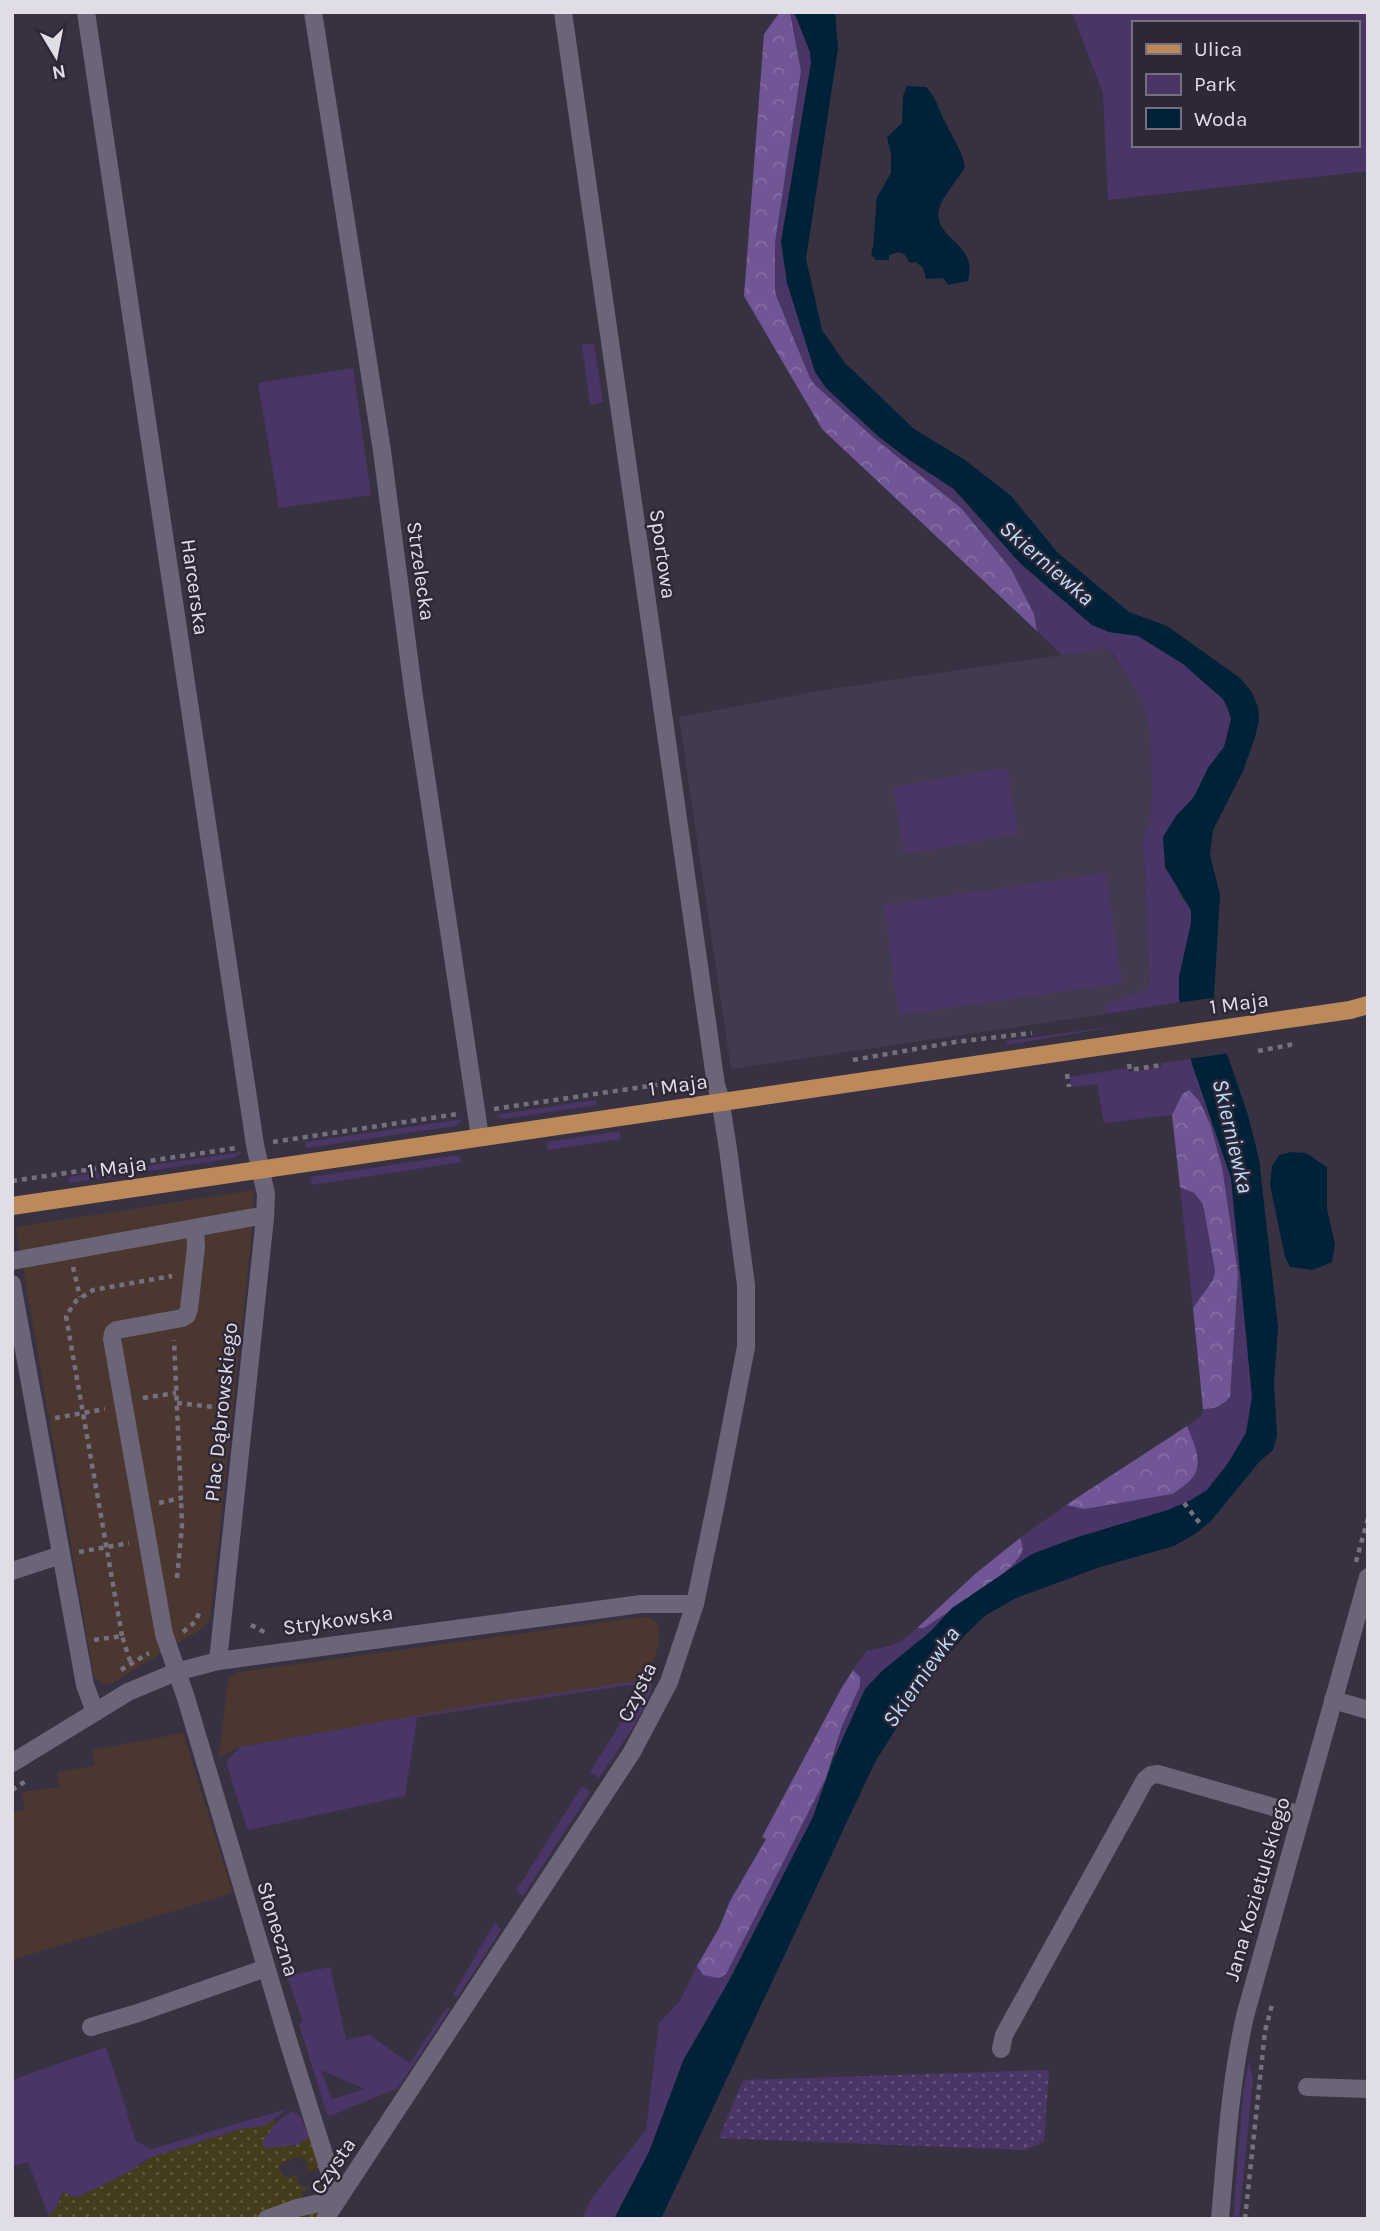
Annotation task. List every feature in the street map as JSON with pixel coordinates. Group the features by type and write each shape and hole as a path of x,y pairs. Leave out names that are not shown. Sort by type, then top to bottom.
{"main road":[{"name":"1 Maja","path":"12,1206 1362,1008"}],"street":[{"name":"Harcerska","path":"86,12 260,1169"},
{"name":"Strzelecka","path":"313,12 382,451 414,697 480,1137"},
{"name":"Sportowa","path":"563,12 716,1084 721,1102"},
{"name":"Czysta","path":"325,2219 639,1741 669,1682 695,1604 746,1347 743,1259 721,1102"},
{"name":"Plac Dąbrowskiego","path":"218,1661 265,1218 266,1194 260,1169"},
{"path":"12,1261 254,1217 265,1218"},
{"path":"173,1320 187,1315 189,1309 196,1247 195,1228"},
{"path":"12,1284 85,1685 95,1712"},
{"name":"Słoneczna","path":"173,1320 117,1330 112,1339 166,1642 186,1698 338,2199"},
{"path":"12,1571 61,1555"},
{"name":"Jana Kozietulskiego","path":"1220,2219 1235,2060 1245,2016 1368,1577"},
{"name":"Strykowska","path":"12,1763 128,1692 176,1672 218,1661 641,1604 695,1604"},
{"path":"1333,1699 1368,1710"},
{"path":"1001,2049 1004,2035 1145,1780 1151,1775 1158,1774 1301,1815"},
{"path":"91,2027 266,1968"},
{"path":"1307,2087 1368,2089"},
{"path":"267,2219 298,2208 338,2199"}],"path":[{"path":"847,1061 955,1042 1035,1033"},
{"path":"1258,1051 1290,1045 1289,1040"},
{"path":"1129,1064 1130,1070 1161,1065"},
{"path":"1067,1074 1069,1087"},
{"path":"493,1110 696,1079"},
{"path":"266,1143 459,1114"},
{"path":"12,1181 242,1147"},
{"path":"70,1251 80,1297"},
{"path":"173,1320 182,1524 176,1590"},
{"path":"37,1421 176,1393"},
{"path":"177,1404 224,1408"},
{"path":"141,1506 181,1499"},
{"path":"1184,1503 1202,1526"},
{"path":"61,1555 147,1540"},
{"path":"178,1626 179,1634 195,1622 203,1601"},
{"path":"251,1625 261,1632 275,1634"},
{"path":"77,1643 122,1636 131,1664"},
{"path":"128,1692 117,1673 166,1642"},
{"path":"12,1790 34,1776"},
{"path":"1245,2219 1265,2031 1275,1994"}],"shaded area":[{"path":"1108,648 1142,701 1151,738 1152,793 1150,818 1143,839 1150,990 1106,1004 1105,1014 731,1069 679,717 825,690"},
{"path":"254,1190 251,1241 210,1618 203,1628 112,1683 102,1684 95,1678 93,1671 16,1227"},
{"path":"651,1618 658,1624 659,1643 648,1682 317,1733 236,1748 219,1758 228,1679 239,1672"},
{"path":"183,1733 233,1893 12,1960 12,1812 25,1809 22,1792 59,1787 57,1772 94,1766 93,1750"}],"green space":[{"path":"780,12 790,12 801,71 775,243 775,290 810,378 874,438 961,508 1011,569 1034,614 1037,631 822,429 744,296 764,34"},
{"path":"790,12 794,12 810,52 811,63 781,242 787,283 908,459 953,489 1021,564 1092,625 1109,632 1138,636 1183,664 1223,699 1231,719 1224,747 1208,768 1194,797 1176,816 1178,892 1191,910 1180,1002 1105,1014 1106,1004 1150,989 1143,839 1150,818 1152,793 1151,738 1142,701 1109,648 1062,655 1037,631 1037,623 874,438 815,385 777,298 775,243 801,71"},
{"path":"1072,12 1368,12 1368,171 1108,200 1103,94"},
{"path":"582,344 594,344 603,402 590,405"},
{"path":"353,368 371,495 279,508 258,383"},
{"path":"1007,768 1018,834 904,854 893,787"},
{"path":"1106,873 1122,983 899,1015 884,905"},
{"path":"1124,1025 1007,1045 1006,1041"},
{"path":"1191,1059 1231,1178 1252,1397 1246,1433 1228,1464 1207,1490 1191,1500 1033,1554 999,1577 1019,1555 1020,1538 1066,1505 1084,1509 1199,1468 1199,1457 1187,1426 1201,1416 1203,1409 1224,1404 1210,1124 1200,1102 1188,1091 1182,1094 1172,1115 1104,1123 1097,1084 1071,1087 1070,1077 1127,1068 1129,1072 1158,1068 1161,1063"},
{"path":"1189,1090 1200,1102 1210,1124 1222,1167 1238,1274 1230,1397 1224,1403 1207,1409 1203,1409 1193,1308 1213,1280 1215,1271 1203,1204 1194,1193 1180,1187 1172,1115 1182,1094"},
{"path":"596,1100 597,1105 503,1119 494,1115"},
{"path":"463,1119 455,1126 306,1148 305,1142"},
{"path":"620,1131 621,1139 548,1150 546,1142"},
{"path":"242,1152 234,1158 69,1183 68,1177"},
{"path":"458,1155 462,1162 312,1185 311,1177"},
{"path":"1180,1187 1194,1193 1203,1204 1215,1271 1213,1280 1193,1308"},
{"path":"1187,1426 1198,1464 1191,1479 1172,1494 1084,1509 1066,1505"},
{"path":"1020,1538 1023,1548 1021,1554 1003,1573 924,1628 917,1628 975,1574"},
{"path":"952,1608 930,1632 833,1760 842,1726 860,1686 860,1677 853,1670 867,1650 899,1642"},
{"path":"853,1670 860,1677 860,1686 842,1726 826,1778 726,1974 719,1978 703,1975 697,1966 766,1839 762,1837"},
{"path":"643,1680 652,1685 650,1694 630,1732 599,1778 590,1772 643,1683 417,1717 405,1796 248,1830 226,1762 240,1747 476,1705"},
{"path":"826,1778 813,1817 730,1979 683,2061 649,2152 614,2219 582,2219 591,2199 646,2130 659,2023 680,2001 697,1965 703,1975 801,1828"},
{"path":"582,1786 590,1792 523,1896 516,1891"},
{"path":"495,1922 501,1930 457,1998 453,1995"},
{"path":"330,1967 346,2040 369,2035 410,2063 447,2007 450,2009 398,2088 330,2116 327,2114 299,2024 303,2022 287,1976","holes":["321,2070 364,2089 332,2099"]},
{"path":"106,2047 136,2141 151,2149 287,2109 265,2126 241,2129 145,2160 129,2172 76,2198 65,2193 47,2217 28,2162 12,2167 12,2080"},
{"path":"1249,2060 1253,2079 1239,2219 1233,2219 1243,2094"},
{"path":"1049,2070 1044,2142 1025,2150 719,2138 743,2080"},
{"path":"293,2111 301,2117 309,2137 297,2145 267,2148 263,2146 262,2142 271,2128"}],"sand":[{"path":"275,2119 275,2124 262,2142 263,2146 267,2148 297,2145 309,2137 319,2168 305,2172 308,2167 305,2158 297,2157 281,2163 279,2167 284,2177 300,2174 298,2183 302,2187 311,2187 302,2192 303,2197 315,2194 315,2186 325,2183 325,2202 315,2219 45,2219 57,2207 63,2192 76,2198 129,2172 152,2157 241,2129 265,2126"}],"water":[{"name":"Skierniewka","path":"794,12 835,12 838,48 806,259 822,330 844,362 914,429 965,460 1011,496 1058,553 1129,612 1167,626 1240,678 1251,691 1258,707 1259,721 1255,737 1243,771 1213,830 1210,855 1220,895 1214,996 1227,1054 1248,1115 1259,1159 1278,1327 1274,1384 1277,1436 1273,1450 1259,1462 1211,1521 1195,1534 1174,1546 1100,1567 1016,1598 986,1615 930,1675 875,1762 661,2219 614,2219 649,2152 683,2061 730,1979 813,1817 833,1760 865,1689 882,1671 930,1632 952,1608 1032,1554 1168,1510 1207,1490 1246,1433 1252,1397 1231,1178 1192,1064 1179,998 1179,977 1191,923 1191,910 1165,867 1163,837 1176,816 1194,797 1208,768 1224,747 1231,719 1228,708 1223,699 1183,664 1138,636 1109,632 1092,625 1021,564 954,489 879,437 826,388 815,372 787,283 781,242 811,63 810,52"},
{"path":"907,86 926,87 930,92 964,161 965,167 941,204 939,219 942,227 967,258 970,268 968,281 948,285 943,278 926,279 923,268 916,262 910,263 905,255 899,252 889,255 889,260 876,260 871,254 877,197 891,173 887,137 902,123 903,96"},
{"path":"1291,1152 1306,1153 1327,1167 1327,1209 1335,1244 1332,1262 1313,1270 1290,1267 1285,1257 1270,1185 1272,1166 1279,1155"}],"pier":[{"path":"1218,997 1230,1053 1188,1059 1176,1003"}]}
